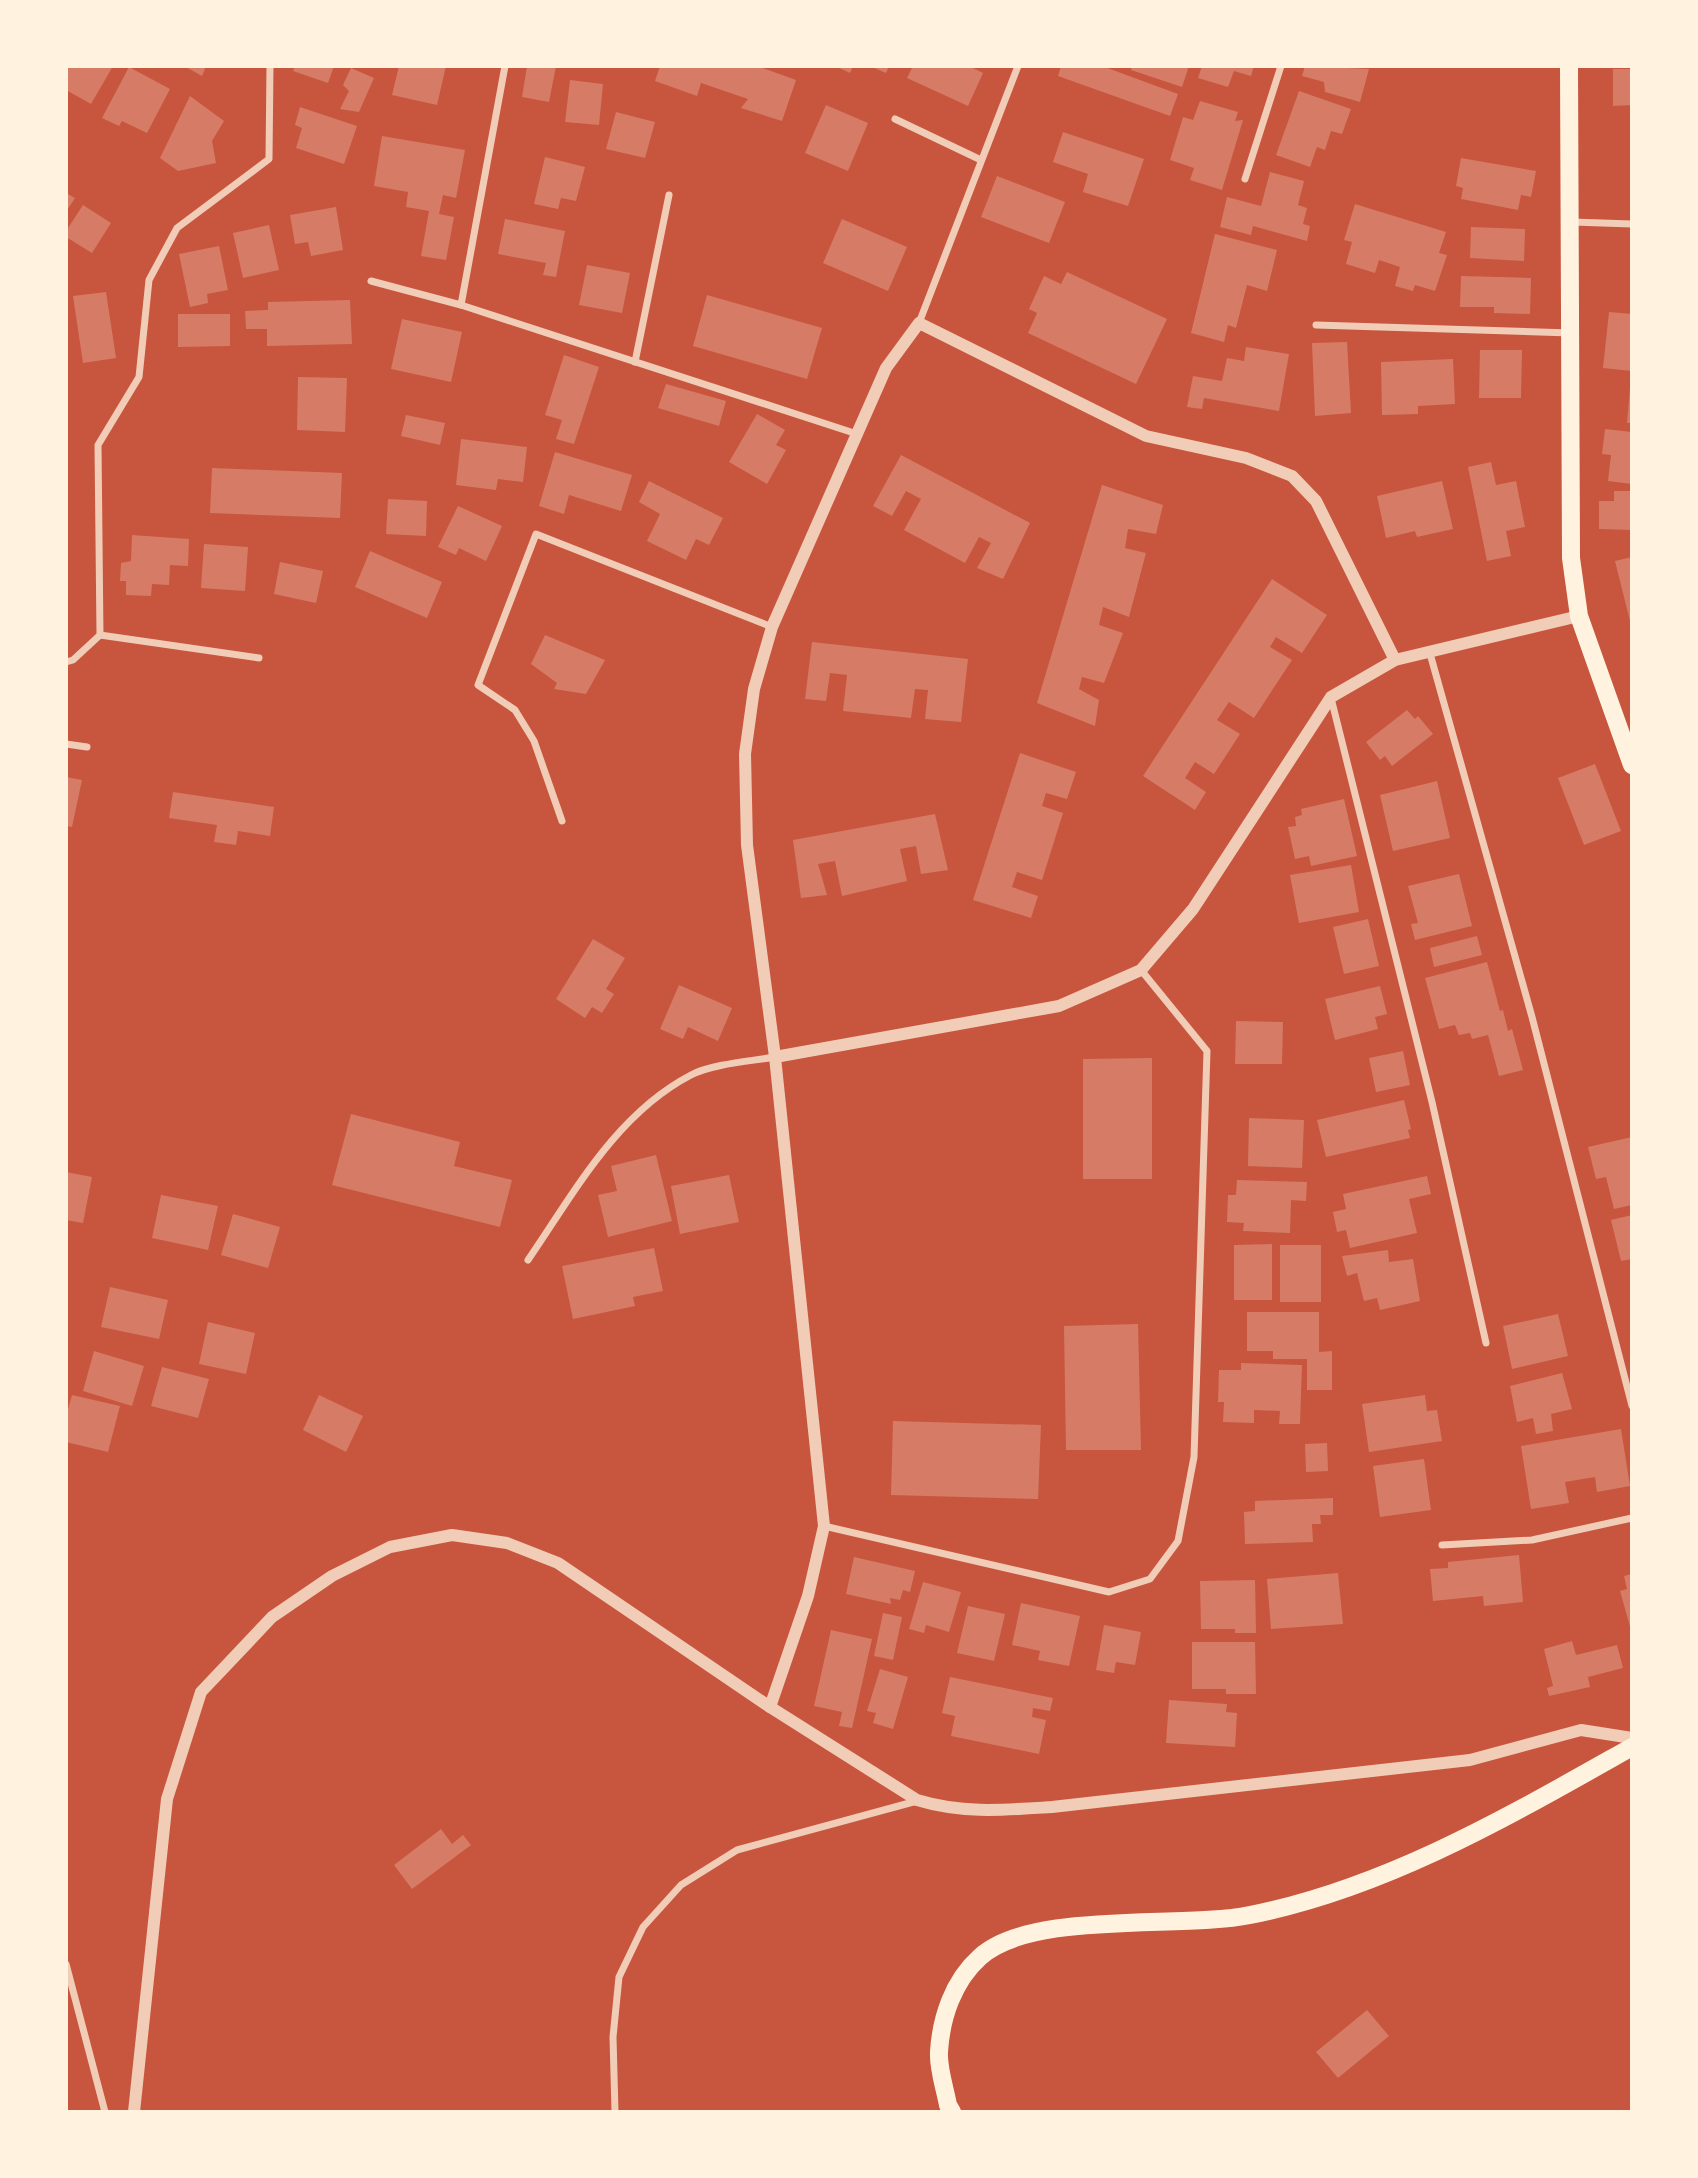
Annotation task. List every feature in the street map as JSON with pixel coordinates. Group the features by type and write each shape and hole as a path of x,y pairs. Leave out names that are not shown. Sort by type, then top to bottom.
{"main road":[{"path":"1569,66 1572,222 1569,502 1571,558 1579,616 1632,765"},
{"path":"952,2112 948,2105 939,2054 949,1998 980,1956 1022,1936 1114,1923 1247,1916 1344,1891 1509,1816 1632,1746"}],"street":[{"path":"66,662 73,660 100,635 98,445 139,377 149,280 177,228 269,159 270,66"},
{"path":"461,305 506,66"},
{"path":"770,1707 808,1597 824,1526 775,1057 747,845 745,754 754,689 772,627 886,368 919,323 1018,66"},
{"path":"1245,179 1281,66"},
{"path":"895,119 981,160"},
{"path":"635,362 668,195"},
{"path":"1572,222 1632,224"},
{"path":"371,281 461,305 858,434"},
{"path":"919,323 1146,436 1246,458 1292,476 1316,501 1395,660"},
{"path":"1316,325 1571,333"},
{"path":"562,821 534,741 514,710 478,685 536,534 772,627"},
{"path":"528,1260 607,1144 649,1105 692,1074 1059,1006 1141,970 1193,909 1331,697 1395,660 1579,616"},
{"path":"100,635 259,658"},
{"path":"1428,650 1532,1017 1632,1406"},
{"path":"1331,697 1432,1102 1486,1343"},
{"path":"66,744 87,747"},
{"path":"824,1526 1109,1592 1150,1579 1178,1541 1195,1457 1207,1051 1141,970"},
{"path":"1442,1545 1531,1540 1632,1518"},
{"path":"134,2112 167,1800 201,1692 272,1617 332,1576 390,1547 402,1544 452,1535 507,1543 558,1563 770,1707 917,1800 943,1808 983,1812 1052,1807 1470,1759 1581,1730 1632,1738"},
{"path":"615,2112 613,2036 619,1977 643,1927 681,1885 737,1850 917,1800"},
{"path":"66,1964 105,2112"}],"building":[{"path":"66,66 113,66 91,104 66,90"},
{"path":"184,66 206,66 202,76"},
{"path":"295,66 334,66 328,83 293,71"},
{"path":"399,66 446,66 437,105 392,95"},
{"path":"527,66 556,66 549,102 522,97"},
{"path":"660,66 757,66 796,80 782,121 741,108 748,99 701,83 697,96 655,81"},
{"path":"835,66 853,66 850,73"},
{"path":"870,66 889,66 886,73"},
{"path":"913,66 969,66 983,73 968,106 907,78"},
{"path":"1061,66 1102,66 1178,94 1170,116 1058,76"},
{"path":"1132,66 1189,66 1182,87 1131,70"},
{"path":"1202,66 1254,66 1251,76 1234,71 1228,87 1198,78"},
{"path":"1305,66 1369,69 1360,102 1325,92 1324,82 1302,76"},
{"path":"129,67 170,89 147,133 122,121 119,126 102,118"},
{"path":"351,68 374,78 359,112 340,109 349,91 343,85"},
{"path":"1613,69 1632,69 1632,105 1613,106"},
{"path":"570,80 603,84 599,125 565,122"},
{"path":"1299,91 1351,109 1342,134 1331,131 1325,150 1317,147 1310,167 1276,155"},
{"path":"190,96 224,121 212,141 216,163 178,171 160,158"},
{"path":"1200,101 1238,112 1235,121 1243,120 1222,190 1190,180 1194,168 1170,160 1183,117 1193,120"},
{"path":"826,105 868,123 848,171 805,153"},
{"path":"300,107 357,126 344,164 296,148 302,128 295,125"},
{"path":"616,112 655,122 645,158 606,149"},
{"path":"1063,132 1144,159 1128,206 1083,192 1088,174 1053,162"},
{"path":"382,136 465,150 456,198 443,195 439,214 454,217 446,260 421,256 429,211 406,207 408,192 374,186"},
{"path":"545,157 585,167 576,201 561,198 558,209 534,204"},
{"path":"1461,158 1536,171 1531,197 1521,195 1518,210 1461,199 1463,188 1456,186"},
{"path":"1270,172 1304,181 1298,205 1307,208 1303,224 1310,226 1307,241 1253,226 1251,235 1220,227 1227,197 1261,206"},
{"path":"997,176 1065,202 1049,243 981,217"},
{"path":"66,193 75,198 66,212"},
{"path":"1355,204 1446,232 1439,253 1447,255 1435,291 1415,285 1413,291 1395,286 1400,267 1379,260 1375,273 1346,264 1352,242 1344,240"},
{"path":"83,205 111,223 92,253 66,237 66,231"},
{"path":"336,207 343,250 311,256 308,242 295,244 290,215"},
{"path":"505,219 565,231 556,277 543,275 546,263 498,254"},
{"path":"842,219 907,247 888,291 823,263"},
{"path":"269,225 279,270 243,278 233,233"},
{"path":"1471,227 1525,229 1524,261 1470,258"},
{"path":"1215,234 1277,250 1267,291 1247,285 1236,328 1228,325 1224,342 1191,333"},
{"path":"219,246 228,290 207,294 208,303 190,307 179,254"},
{"path":"587,265 630,273 622,313 579,305"},
{"path":"1067,272 1167,319 1136,384 1028,333 1037,313 1029,309 1044,276 1061,284"},
{"path":"1461,276 1531,278 1530,314 1494,313 1494,307 1460,307"},
{"path":"106,292 116,358 83,363 73,296"},
{"path":"707,295 822,328 807,379 693,346"},
{"path":"350,300 352,344 267,346 267,329 246,329 245,311 268,310 268,302"},
{"path":"1609,312 1632,314 1632,371 1603,368"},
{"path":"178,314 230,314 230,346 178,347"},
{"path":"402,319 462,332 451,382 391,369"},
{"path":"1347,342 1351,413 1315,416 1312,343"},
{"path":"1246,347 1289,354 1279,411 1204,398 1202,409 1187,407 1193,376 1222,381 1227,358 1244,361"},
{"path":"1480,350 1522,350 1521,398 1479,398"},
{"path":"564,355 599,367 574,444 556,439 562,420 545,415"},
{"path":"1453,359 1455,404 1418,406 1418,414 1382,415 1381,362"},
{"path":"298,377 347,378 345,432 297,430"},
{"path":"666,384 726,401 719,426 658,408"},
{"path":"1630,388 1632,423 1627,423"},
{"path":"757,414 785,430 776,445 786,450 767,484 729,462"},
{"path":"406,415 445,423 440,445 401,436"},
{"path":"1605,429 1632,432 1632,484 1608,481 1611,455 1602,454"},
{"path":"461,439 527,447 523,482 498,479 496,490 456,485"},
{"path":"555,452 632,475 621,511 569,495 564,514 539,506"},
{"path":"901,455 1030,523 1003,579 977,568 991,543 979,537 965,563 904,530 921,499 906,491 892,516 873,506"},
{"path":"1491,462 1496,485 1516,481 1525,527 1506,531 1511,556 1487,561 1468,467"},
{"path":"212,468 342,473 340,518 210,513"},
{"path":"649,481 723,518 709,545 696,539 686,560 647,541 660,514 639,502"},
{"path":"1442,481 1453,529 1417,537 1415,531 1386,538 1377,496"},
{"path":"1102,485 1163,505 1156,534 1128,529 1125,548 1146,553 1129,617 1103,607 1099,625 1123,633 1104,683 1082,677 1079,689 1099,700 1095,726 1037,703"},
{"path":"1614,491 1632,491 1632,530 1599,529 1599,501 1614,501"},
{"path":"388,499 427,501 426,536 386,534"},
{"path":"458,506 502,526 486,561 459,548 456,555 438,547"},
{"path":"132,535 189,539 188,566 170,565 169,585 152,584 151,596 126,595 126,581 120,581 121,563 131,561"},
{"path":"204,544 248,547 245,591 201,588"},
{"path":"370,551 442,582 427,618 355,587"},
{"path":"1632,557 1632,625 1631,625 1615,561"},
{"path":"280,562 323,571 316,603 274,594"},
{"path":"1272,579 1327,615 1302,653 1276,637 1270,647 1292,660 1254,718 1229,702 1217,720 1240,734 1214,774 1195,762 1185,778 1206,792 1195,810 1143,776"},
{"path":"545,635 605,660 586,694 554,689 557,683 531,664"},
{"path":"812,642 968,659 961,722 925,719 928,690 915,689 911,718 843,711 847,675 830,673 826,701 805,699"},
{"path":"1407,710 1415,719 1418,716 1433,734 1392,766 1385,756 1380,760 1366,742"},
{"path":"1020,753 1076,772 1067,799 1046,793 1042,806 1063,813 1042,880 1017,872 1012,887 1038,896 1031,918 973,900"},
{"path":"1595,764 1621,831 1584,845 1558,778"},
{"path":"66,777 82,780 72,827 66,826"},
{"path":"1437,781 1450,838 1393,851 1380,795"},
{"path":"173,792 274,807 270,836 238,831 236,845 214,842 217,825 169,818"},
{"path":"1344,799 1357,856 1311,866 1309,856 1295,859 1288,827 1296,826 1295,817 1302,815 1301,809"},
{"path":"935,814 948,870 921,874 916,846 900,849 907,881 842,896 835,861 818,864 827,895 801,898 793,840"},
{"path":"1351,865 1359,912 1299,923 1290,875"},
{"path":"1459,874 1472,926 1415,940 1411,924 1418,923 1408,886"},
{"path":"1368,919 1379,966 1344,974 1333,927"},
{"path":"1477,936 1482,955 1434,967 1430,948"},
{"path":"593,939 625,958 606,989 614,994 602,1013 592,1007 585,1018 556,999"},
{"path":"1487,962 1500,1011 1503,1010 1508,1031 1512,1029 1523,1070 1499,1076 1488,1035 1472,1039 1470,1033 1459,1035 1455,1025 1439,1029 1425,978"},
{"path":"679,985 732,1008 718,1041 688,1027 683,1039 660,1029"},
{"path":"1380,986 1387,1014 1375,1017 1378,1029 1335,1040 1325,999"},
{"path":"1236,1021 1283,1022 1282,1064 1235,1064"},
{"path":"1403,1051 1410,1085 1376,1092 1369,1058"},
{"path":"1152,1058 1152,1179 1083,1179 1083,1059"},
{"path":"1404,1100 1411,1129 1408,1130 1410,1138 1326,1157 1317,1120"},
{"path":"351,1114 460,1142 454,1166 512,1180 500,1227 332,1185"},
{"path":"1249,1118 1304,1120 1302,1168 1248,1166"},
{"path":"1632,1137 1632,1205 1614,1209 1606,1177 1596,1179 1588,1147"},
{"path":"656,1155 672,1221 608,1237 598,1195 617,1191 611,1166"},
{"path":"66,1172 92,1177 83,1223 66,1220"},
{"path":"729,1175 739,1222 680,1234 671,1186"},
{"path":"1427,1176 1431,1194 1409,1199 1417,1233 1350,1248 1346,1230 1337,1232 1333,1212 1346,1209 1343,1194"},
{"path":"1237,1180 1307,1182 1306,1201 1291,1200 1290,1233 1243,1231 1244,1223 1227,1222 1228,1195 1236,1195"},
{"path":"161,1195 218,1206 208,1250 152,1238"},
{"path":"233,1214 280,1227 268,1268 221,1255"},
{"path":"1632,1215 1632,1259 1621,1261 1611,1220"},
{"path":"1272,1244 1272,1300 1234,1300 1234,1245"},
{"path":"1280,1245 1321,1245 1321,1302 1280,1302"},
{"path":"654,1248 663,1291 633,1297 635,1306 573,1319 562,1266"},
{"path":"1388,1250 1389,1262 1413,1259 1420,1301 1380,1310 1377,1298 1364,1301 1357,1273 1347,1276 1342,1256"},
{"path":"110,1287 168,1300 159,1339 101,1327"},
{"path":"1247,1312 1319,1312 1319,1352 1332,1351 1332,1390 1307,1390 1307,1359 1273,1359 1273,1351 1247,1351"},
{"path":"1558,1314 1568,1356 1512,1369 1503,1326"},
{"path":"208,1322 255,1333 246,1374 199,1364"},
{"path":"1138,1324 1141,1450 1066,1450 1064,1326"},
{"path":"94,1351 144,1366 132,1406 83,1391"},
{"path":"1241,1363 1302,1365 1300,1424 1279,1424 1280,1411 1254,1410 1254,1423 1223,1422 1224,1402 1218,1402 1219,1370 1241,1370"},
{"path":"162,1367 209,1379 198,1418 151,1406"},
{"path":"1562,1373 1572,1409 1551,1414 1553,1431 1536,1434 1533,1418 1517,1422 1510,1386"},
{"path":"72,1395 120,1406 108,1452 66,1442 66,1416"},
{"path":"319,1395 363,1416 346,1452 303,1430"},
{"path":"1425,1395 1427,1411 1437,1410 1442,1441 1369,1452 1362,1404"},
{"path":"893,1421 1041,1425 1038,1499 891,1495"},
{"path":"1621,1429 1630,1486 1597,1492 1595,1477 1565,1482 1569,1503 1531,1509 1521,1446"},
{"path":"1327,1443 1328,1471 1306,1472 1305,1444"},
{"path":"1424,1459 1431,1510 1380,1517 1373,1466"},
{"path":"1333,1498 1333,1515 1320,1515 1321,1524 1312,1524 1313,1542 1245,1544 1244,1512 1255,1511 1255,1501"},
{"path":"1519,1555 1523,1602 1484,1606 1483,1596 1433,1601 1430,1569 1448,1568 1448,1562"},
{"path":"854,1557 915,1571 910,1592 903,1590 900,1600 890,1598 891,1604 846,1594"},
{"path":"1338,1573 1343,1624 1271,1629 1267,1579"},
{"path":"1632,1574 1631,1630 1620,1591 1627,1589 1624,1576"},
{"path":"1255,1580 1256,1633 1235,1633 1235,1629 1201,1629 1200,1581"},
{"path":"923,1582 961,1592 949,1632 926,1625 924,1633 909,1629"},
{"path":"1021,1603 1080,1616 1069,1666 1038,1660 1040,1651 1012,1645"},
{"path":"968,1606 1005,1614 994,1661 957,1653"},
{"path":"883,1613 902,1617 893,1660 874,1656"},
{"path":"1104,1625 1141,1632 1135,1665 1116,1662 1114,1673 1096,1670"},
{"path":"831,1630 872,1639 852,1728 839,1726 842,1712 814,1706"},
{"path":"1572,1641 1576,1655 1617,1645 1623,1668 1588,1677 1590,1687 1549,1696 1547,1688 1553,1686 1544,1649"},
{"path":"1192,1642 1255,1642 1256,1694 1226,1694 1226,1689 1192,1689"},
{"path":"880,1669 908,1677 893,1729 873,1723 876,1713 867,1711"},
{"path":"950,1677 1053,1698 1050,1711 1033,1708 1032,1717 1046,1720 1039,1754 951,1736 955,1716 942,1713"},
{"path":"1169,1700 1227,1704 1226,1712 1237,1713 1235,1747 1166,1743"},
{"path":"441,1829 452,1844 463,1835 471,1845 412,1889 394,1865"},
{"path":"1367,2010 1389,2036 1338,2078 1316,2052"}]}
